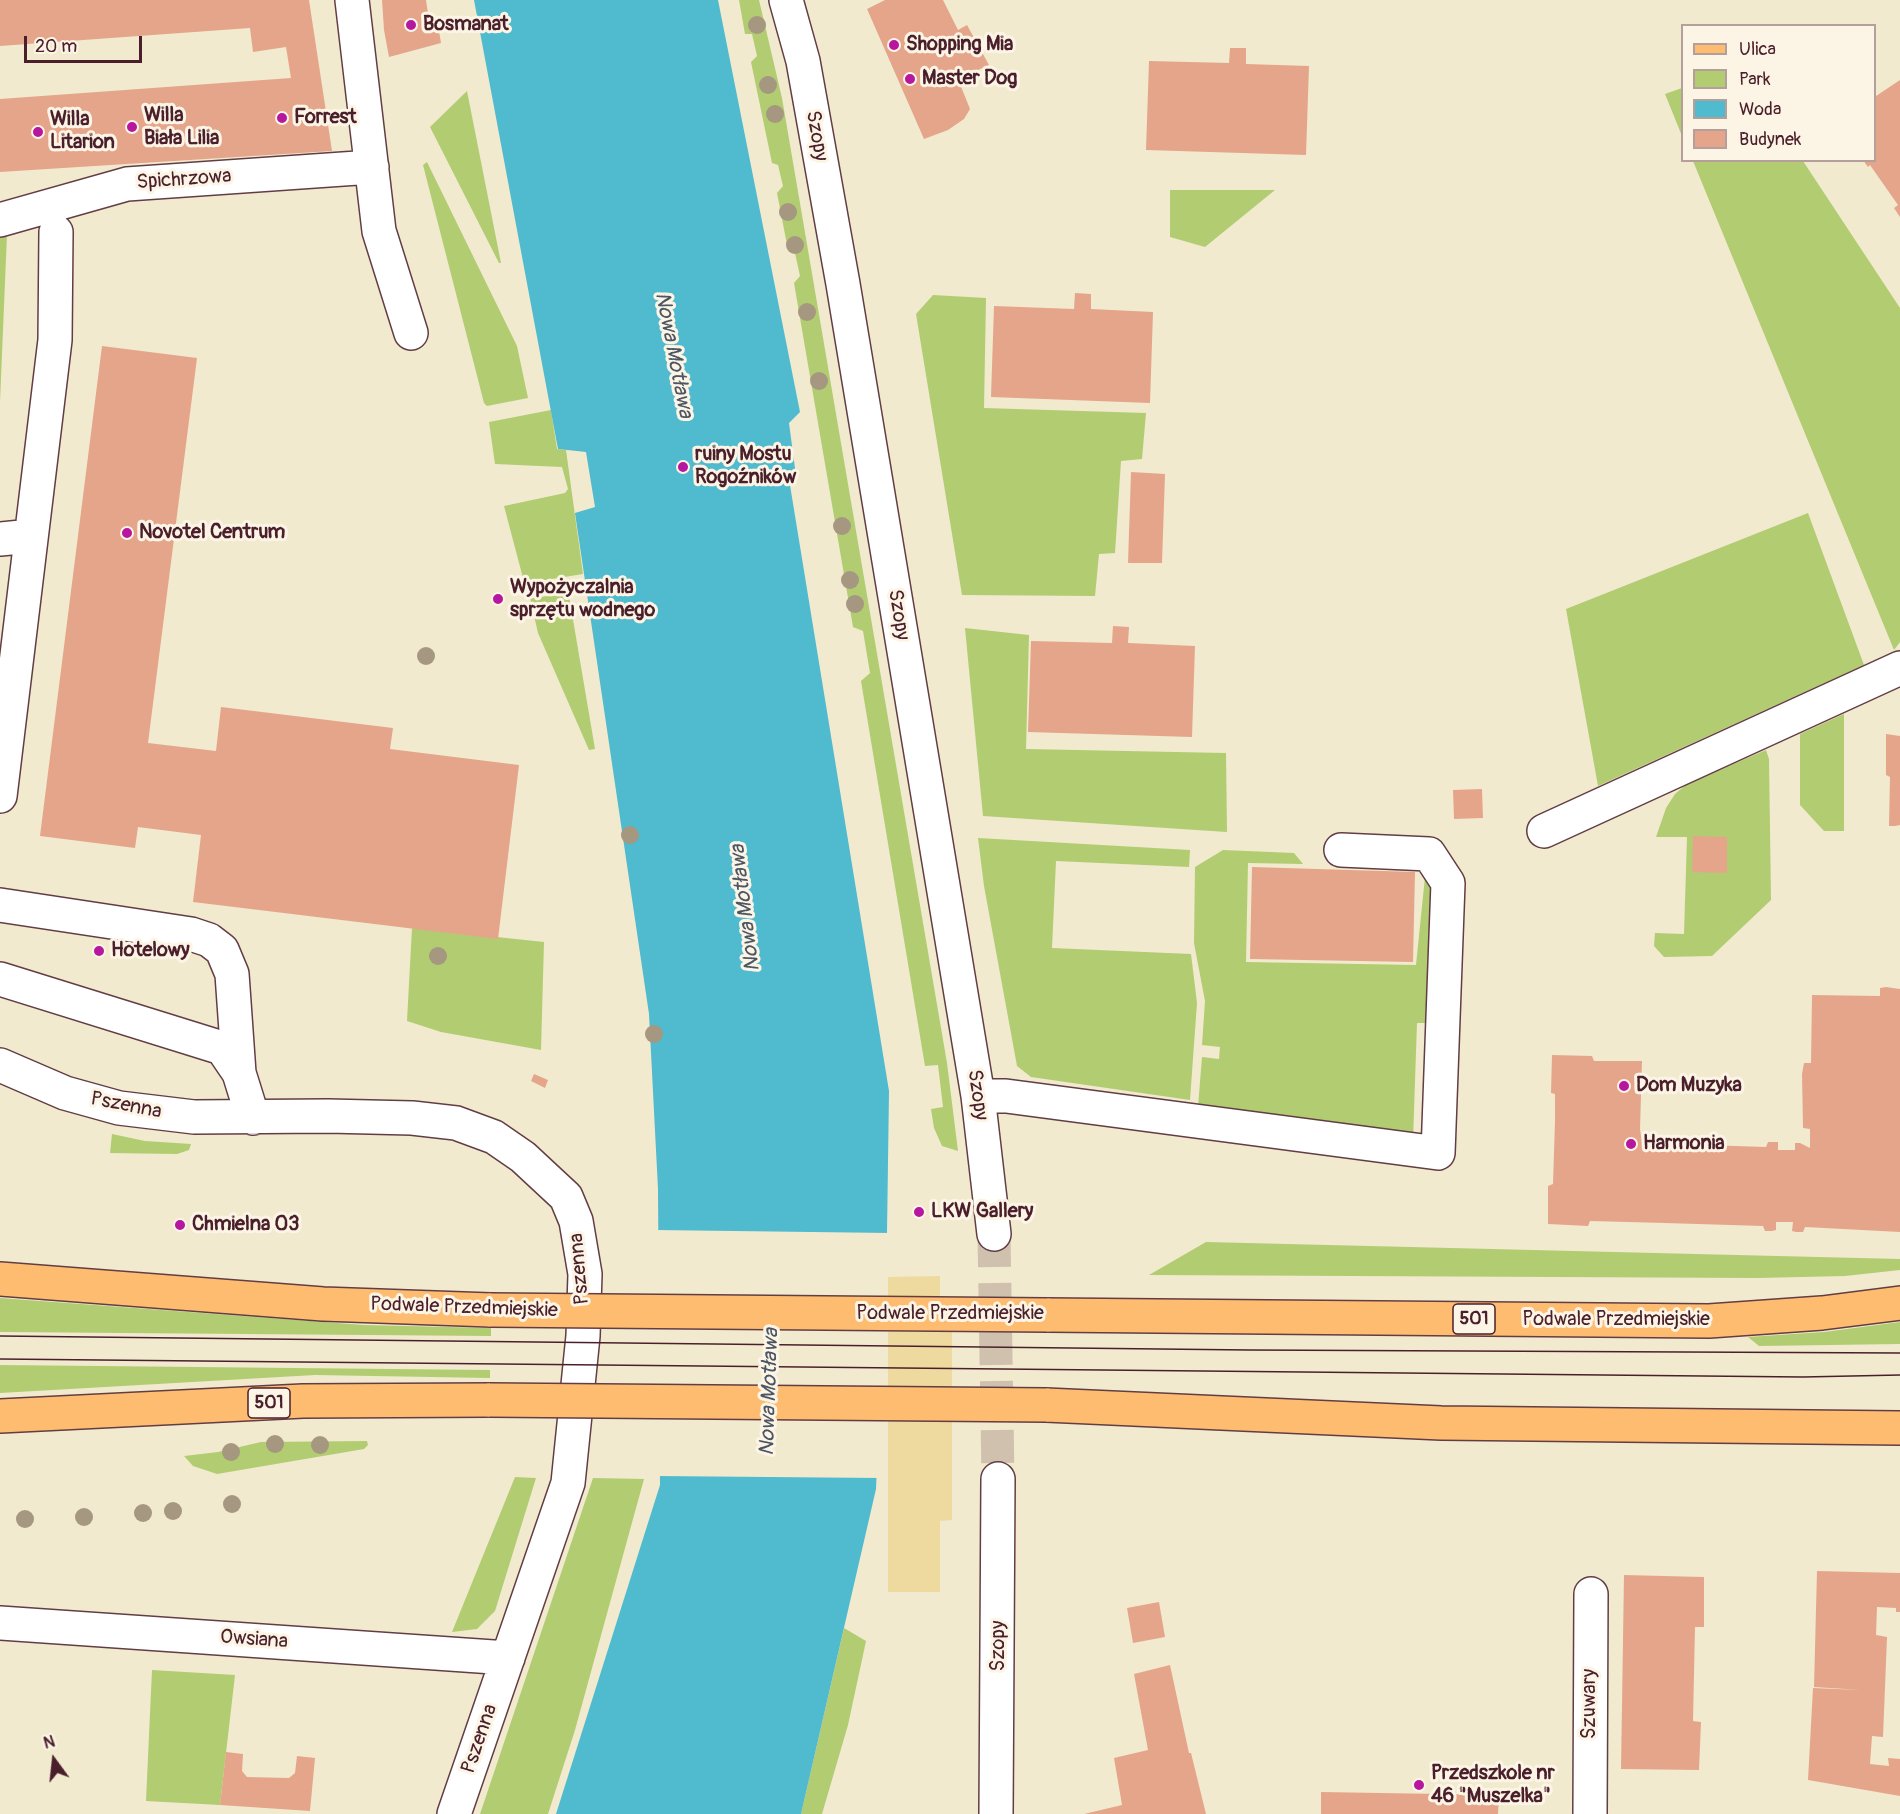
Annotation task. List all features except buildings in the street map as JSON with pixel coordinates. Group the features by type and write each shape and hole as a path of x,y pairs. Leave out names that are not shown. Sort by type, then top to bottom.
{"main road":[{"name":"Podwale Przedmiejskie","path":"0,1279 322,1304 491,1310 1709,1321 1900,1303"},
{"name":"501","path":"0,1416 303,1401 490,1400 1046,1405 1441,1423 1900,1428"}],"street":[{"path":"352,0 380,231 411,333"},
{"name":"Szopy","path":"786,0 802,61 843,284 978,1096 994,1234"},
{"name":"Spichrzowa","path":"0,220 127,184 372,167"},
{"path":"0,796 16,538 55,340 56,232"},
{"path":"1545,831 1900,668"},
{"path":"978,1096 1006,1096 1438,1153 1448,883 1429,854 1341,850"},
{"path":"0,905 191,934 209,940 222,950 232,974 239,1073 253,1118"},
{"path":"0,979 222,1048 239,1073"},
{"name":"Pszenna","path":"0,1065 65,1093 119,1108 194,1117 328,1116 412,1118 456,1123 495,1137 523,1157 566,1197 576,1221 585,1274 575,1434 568,1483 454,1814"},
{"name":"Szopy","path":"996,1814 999,1629 998,1479"},
{"name":"Szuwary","path":"1590,1814 1591,1594"},
{"name":"Owsiana","path":"0,1623 508,1658"}],"green space":[{"path":"739,0 759,0 782,98 947,1063 958,1151 942,1146 934,1128 931,1109 943,1107 938,1065 925,1066 861,681 870,673 863,631 853,627 794,283 800,276 795,253 788,250 777,193 783,186 778,165 772,163 751,62 757,56 752,34 745,34"},
{"path":"1681,88 1681,134 1665,94"},
{"path":"467,91 501,263 430,127"},
{"path":"427,162 517,346 528,398 487,406 484,403 423,165"},
{"path":"1693,162 1804,162 1900,308 1900,642 1894,650"},
{"path":"1170,190 1275,190 1205,247 1170,237"},
{"path":"7,234 0,402 0,235"},
{"path":"933,295 986,298 984,408 1146,413 1142,459 1121,461 1115,553 1099,554 1095,596 962,595 916,314"},
{"path":"551,410 557,449 566,450 583,574 527,583 523,578 504,506 565,493 568,489 562,467 495,464 489,422"},
{"path":"1808,513 1864,665 1598,786 1566,609"},
{"path":"566,594 569,596 595,749 589,750 538,633 530,598"},
{"path":"965,628 1029,635 1026,749 1226,753 1227,832 983,816"},
{"path":"1844,714 1844,831 1824,831 1800,805 1800,734"},
{"path":"1766,750 1769,759 1771,900 1712,956 1664,957 1654,946 1655,933 1684,934 1687,837 1656,837 1666,808 1675,794 1687,784"},
{"path":"978,838 1190,850 1189,867 1056,861 1052,948 1191,954 1197,1003 1190,1100 1031,1077 1017,1066 984,886"},
{"path":"1223,850 1294,853 1303,864 1248,863 1246,962 1416,965 1426,867 1433,885 1430,1023 1417,1023 1413,1140 1198,1107 1202,1057 1219,1059 1220,1047 1202,1045 1205,1001 1194,943 1195,867"},
{"path":"412,928 544,942 541,1050 441,1032 407,1021"},
{"path":"112,1134 145,1141 191,1144 189,1150 177,1154 110,1153"},
{"path":"1206,1242 1900,1259 1900,1270 1845,1276 1758,1278 1149,1275"},
{"path":"0,1298 364,1325 491,1328 491,1336 0,1332"},
{"path":"1900,1322 1900,1344 1759,1346 1748,1337 1824,1332"},
{"path":"0,1365 490,1370 490,1378 315,1375 0,1393"},
{"path":"367,1441 368,1445 364,1449 217,1474 193,1466 184,1456 218,1452 261,1442"},
{"path":"515,1477 536,1478 495,1611 477,1629 452,1632"},
{"path":"593,1478 644,1479 575,1730 548,1814 480,1814"},
{"path":"844,1628 866,1641 848,1725 822,1814 801,1814"},
{"path":"152,1670 235,1675 220,1805 146,1801"}],"sand":[{"path":"940,1276 940,1325 952,1325 952,1520 940,1521 940,1592 888,1592 888,1277"}],"water":[{"name":"Nowa Motława","path":"474,0 718,0 800,412 789,423 796,476 789,479 889,1091 887,1233 876,1489 801,1814 556,1814 660,1485 658,1189 649,1014 575,513 595,507 586,452 558,449"}],"pier":[{"path":"655,1230 890,1233 880,1478 656,1476"}],"tunnel":[{"path":"994,1234 998,1479"}],"tram line":[{"path":"0,1336 1249,1350 1900,1353"},
{"path":"0,1359 1803,1377 1900,1375"}],"place":[{"name":"Bosmanat","path":"411,25"},
{"name":"Shopping Mia","path":"894,45"},
{"name":"Master Dog","path":"910,79"},
{"name":"Forrest","path":"282,118"},
{"name":"Willa Biała Lilia","path":"132,127"},
{"name":"Willa Litarion","path":"38,132"},
{"name":"ruiny Mostu Rogoźników","path":"683,467"},
{"name":"Novotel Centrum","path":"127,533"},
{"name":"Wypożyczalnia sprzętu wodnego","path":"498,599"},
{"name":"Hotelowy","path":"99,951"},
{"name":"Dom Muzyka","path":"1624,1086"},
{"name":"Harmonia","path":"1631,1144"},
{"name":"LKW Gallery","path":"919,1212"},
{"name":"Chmielna 03","path":"180,1225"},
{"name":"Przedszkole nr 46 \"Muszelka\"","path":"1419,1785"}]}
